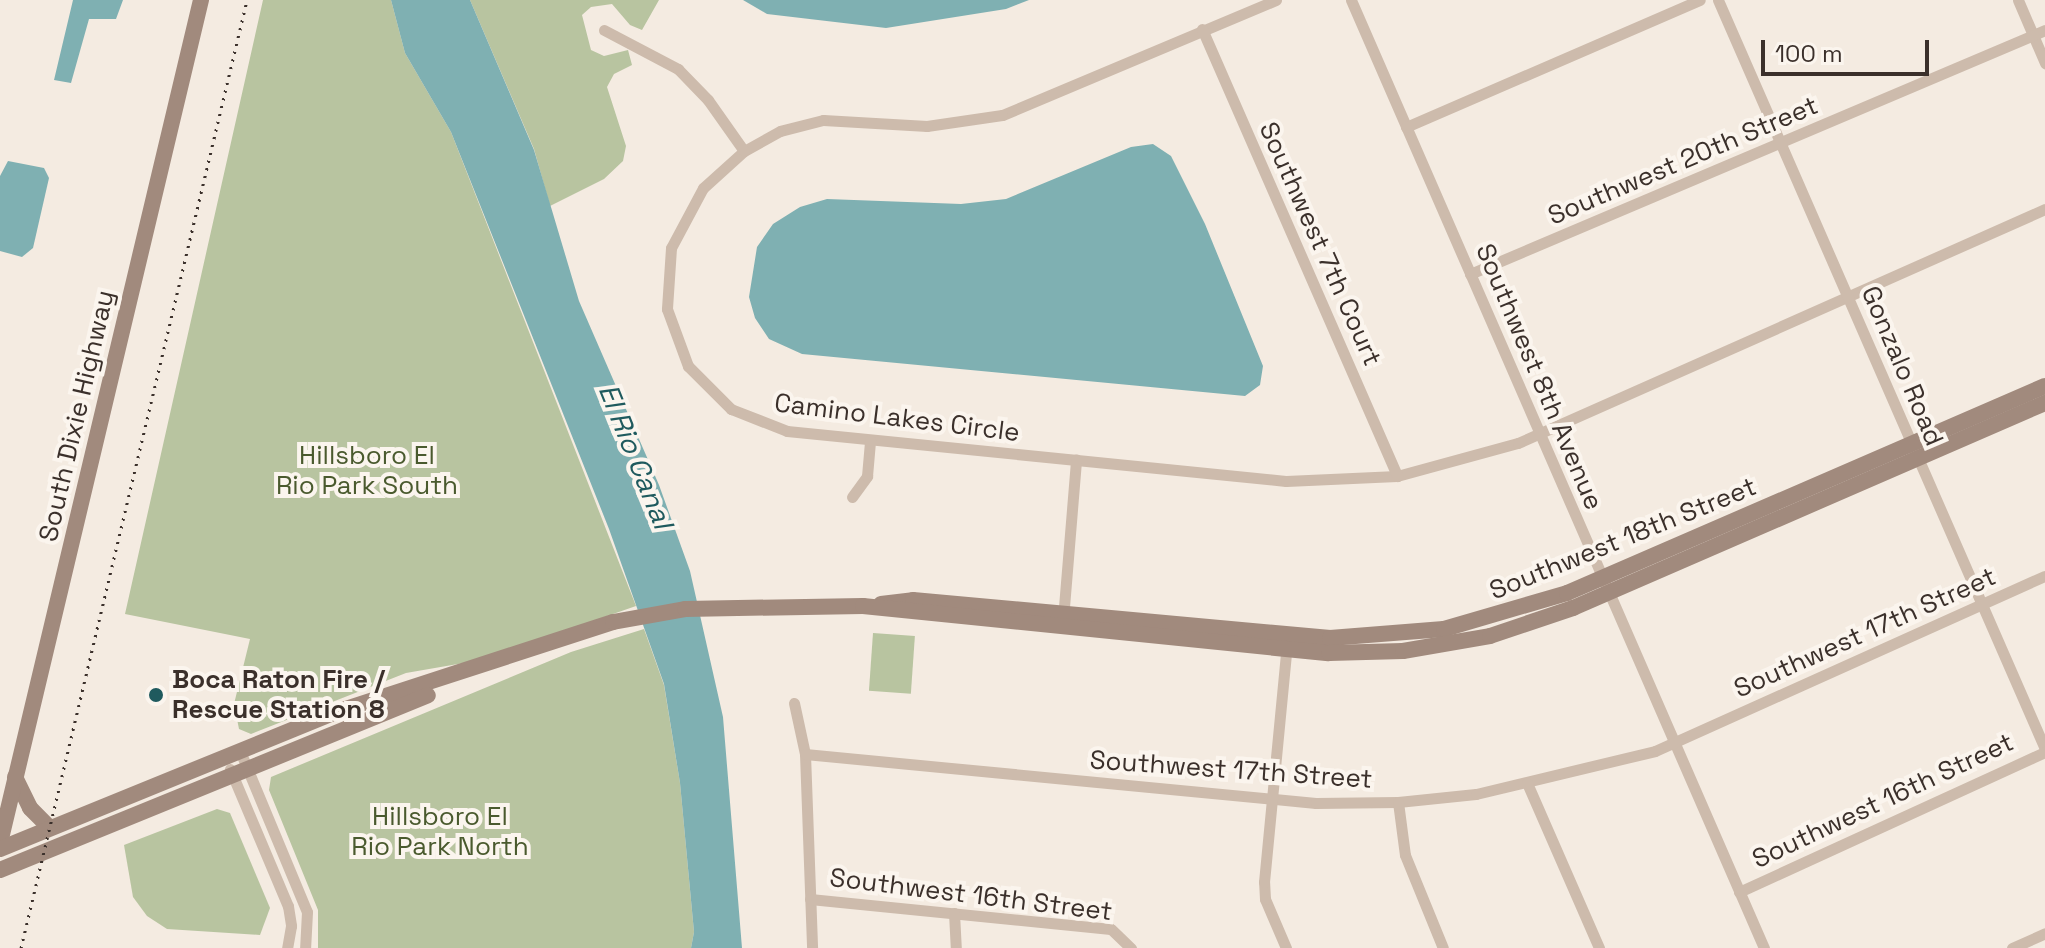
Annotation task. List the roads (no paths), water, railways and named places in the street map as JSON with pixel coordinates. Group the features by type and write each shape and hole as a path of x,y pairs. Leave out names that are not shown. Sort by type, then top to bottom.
{"main road":[{"name":"South Dixie Highway","path":"0,843 201,0"},
{"name":"Southwest 18th Street","path":"1915,451 2045,386"},
{"name":"Southwest 18th Street","path":"0,870 488,667 613,622 718,606 863,606 1063,621 1373,653 1446,645 1532,623 1605,585 1915,451 2045,403"},
{"name":"Southwest 18th Street","path":"0,849 330,714 488,667"},
{"path":"15,777 30,808 50,828"}],"street":[{"name":"Camino Lakes Circle","path":"1276,0 1002,115 927,126 823,120 780,131 744,151 703,188 675,237 666,285 677,344 711,394 748,419 787,431 1286,481 1397,476 1476,458 1539,433 2045,209"},
{"name":"Southwest 8th Avenue","path":"1351,0 1764,948"},
{"path":"1406,127 1700,0"},
{"name":"Gonzalo Road","path":"1718,0 2045,750"},
{"path":"2018,0 2045,63"},
{"name":"Southwest 7th Court","path":"1202,29 1397,476"},
{"path":"604,30 678,69 708,100 744,151"},
{"name":"Southwest 20th Street","path":"1470,274 1768,146 1782,145 2045,30"},
{"path":"852,497 867,476 870,440"},
{"path":"1063,621 1076,460"},
{"name":"Southwest 17th Street","path":"805,754 1271,799 1398,802 1527,783 1674,743 2045,576"},
{"path":"1286,948 1265,899 1271,799 1287,643"},
{"path":"794,703 805,754 812,948"},
{"name":"Southwest 16th Street","path":"1739,892 2045,750"},
{"path":"232,754 288,906 288,947"},
{"path":"239,772 307,912 305,948"},
{"path":"1527,783 1599,948"},
{"path":"1398,802 1405,855 1443,948"},
{"name":"Southwest 16th Street","path":"810,899 1111,929 1128,942"},
{"path":"954,913 956,948"},
{"path":"2012,948 2045,933"}],"water":[{"path":"73,0 123,0 116,19 89,19 71,83 54,80"},
{"name":"El Rio Canal","path":"391,0 470,0 534,150 579,301 659,485 690,571 723,717 742,948 691,948 694,932 680,783 664,684 609,529 451,132 405,53"},
{"path":"743,0 1029,0 1006,9 886,28 767,14"},
{"path":"1153,144 1171,156 1205,224 1263,366 1260,385 1245,396 802,354 769,339 755,318 749,297 757,247 773,224 800,207 827,199 961,204 1006,199 1131,147"},
{"path":"8,161 44,168 49,178 33,248 22,257 0,251 0,176"}],"railway":[{"path":"21,948 247,0"}],"place":[{"name":"Boca Raton Fire / Rescue Station 8","path":"156,695"}],"park label":[{"name":"Hillsboro El Rio Park South","path":"367,471"},
{"name":"Hillsboro El Rio Park North","path":"440,832"}]}
